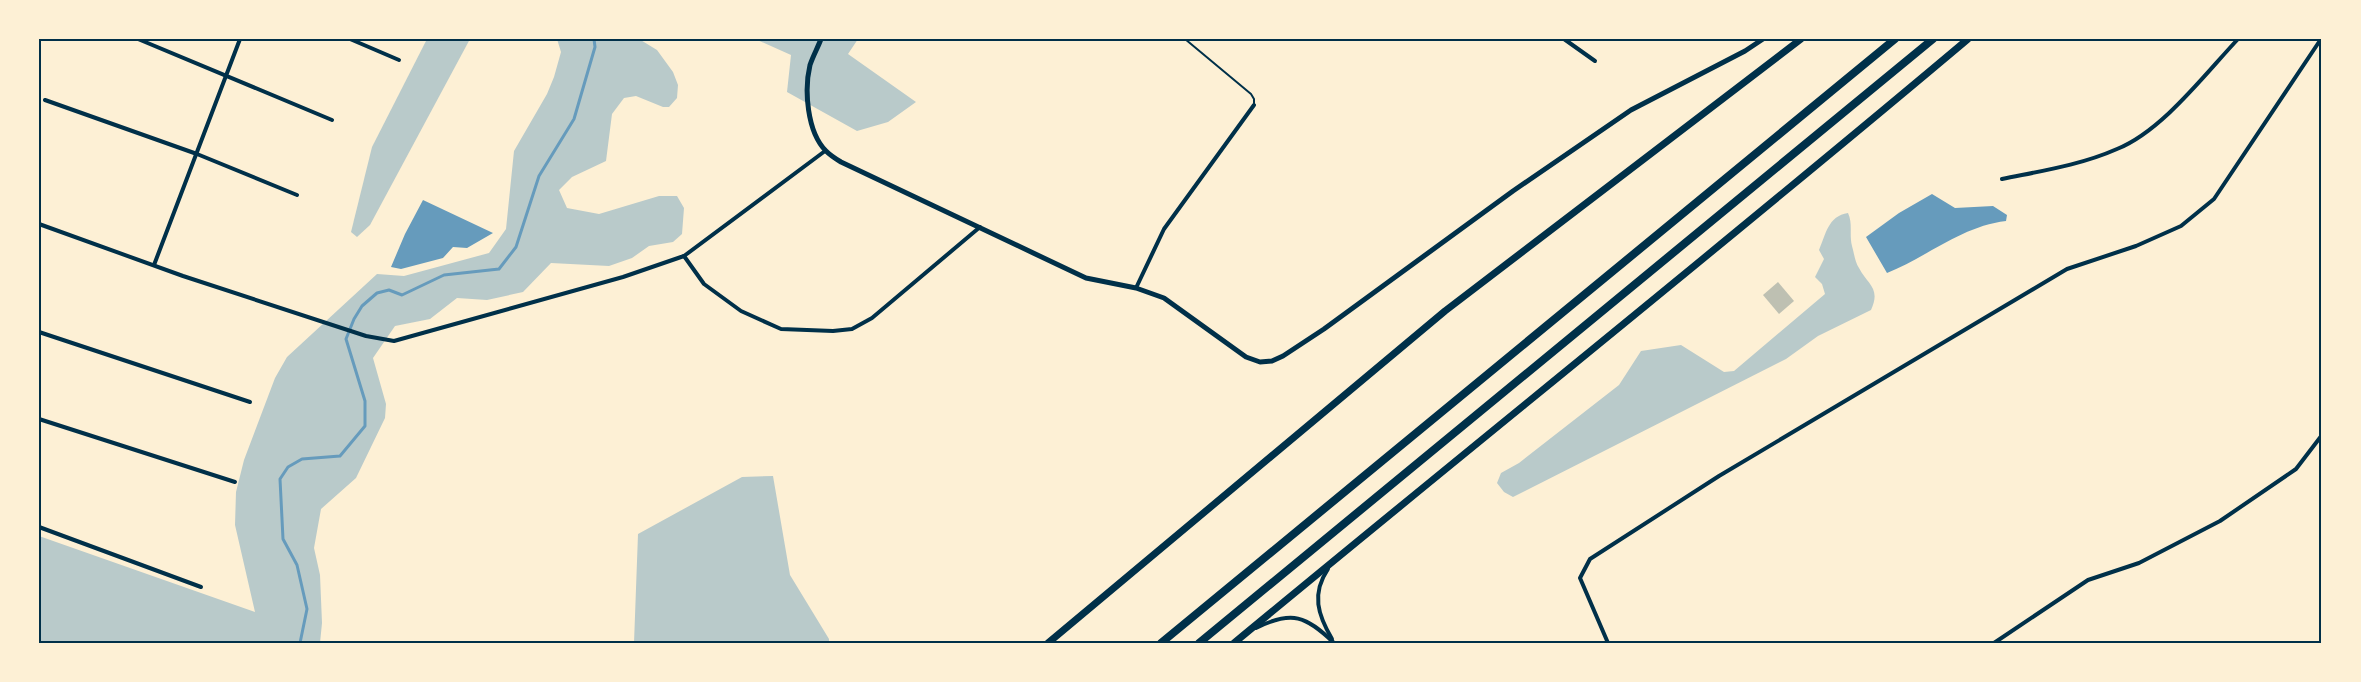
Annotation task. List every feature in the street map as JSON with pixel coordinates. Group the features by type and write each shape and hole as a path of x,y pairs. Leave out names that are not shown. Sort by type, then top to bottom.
{"highway":[{"path":"1161,643 1895,39"},
{"path":"1199,643 1933,39"}],"main road":[{"path":"1048,643 1445,311 1801,39"},
{"path":"1234,643 1968,39"}],"street":[{"path":"138,39 332,120"},
{"path":"154,266 240,39"},
{"path":"350,39 399,60"},
{"path":"821,39 810,65 807,85 815,134 825,151 841,162 1086,278 1136,288 1164,298 1246,357 1260,362 1272,361 1324,330 1513,191 1631,110 1745,51 1763,39"},
{"path":"1564,39 1595,61"},
{"path":"2002,179 2084,161 2120,149 2159,123 2238,39"},
{"path":"1608,643 1580,578 1590,560 1719,476 2067,269 2136,246 2181,226 2214,199 2321,39"},
{"path":"45,100 196,153 297,195"},
{"path":"1136,288 1164,229 1254,105"},
{"path":"39,224 154,266 366,336 394,341 623,277 684,256 825,151"},
{"path":"684,256 704,284 741,311 781,329 833,332 852,329 872,318 980,227"},
{"path":"39,332 250,402"},
{"path":"39,419 236,482"},
{"path":"1994,643 2088,580 2139,563 2220,521 2296,469 2322,435"},
{"path":"39,527 201,587"},
{"path":"1334,643 1318,609 1317,594 1322,578 1336,557"},
{"path":"1246,633 1287,616 1303,619 1318,628 1334,643"}],"lane":[{"path":"1185,39 1251,94 1254,105"}],"shaded area":[{"path":"427,39 470,39 370,225 357,237 351,232 372,147"},
{"path":"557,39 639,39 657,50 673,72 678,85 677,98 669,107 663,107 636,96 624,98 612,114 606,161 572,177 559,190 567,208 599,214 659,196 677,196 684,208 682,234 673,242 649,246 632,258 609,266 551,263 523,292 487,300 457,298 430,319 395,326 373,358 386,404 385,418 356,478 321,509 314,548 320,575 322,623 320,643 39,643 39,536 255,612 235,525 236,492 244,460 275,378 287,357 377,274 404,276 489,253 506,229 514,151 547,94 554,77 561,52"},
{"path":"755,39 858,39 848,54 916,102 888,122 857,131 787,92 791,55"},
{"path":"1848,213 1851,242 1856,260 1874,292 1874,303 1871,310 1818,336 1786,359 1513,497 1504,492 1497,483 1501,473 1519,463 1619,385 1641,351 1681,345 1724,372 1734,371 1825,294 1822,284 1815,277 1824,259 1819,250 1832,222"},
{"path":"773,476 790,575 829,639 829,643 634,643 638,534 742,477"}],"water":[{"path":"1932,194 1955,208 1993,206 2007,215 2006,221 1960,235 1887,273 1866,237 1899,213"},
{"path":"423,200 493,233 467,248 453,247 443,258 401,269 391,267"}],"building":[{"path":"1778,282 1794,301 1779,314 1763,295"}],"waterway":[{"path":"300,643 307,609 297,565 283,539 280,479 288,467 302,459 340,456 365,426 365,401 346,339 354,319 362,306 377,293 389,290 402,295 444,275 499,269 516,247 539,176 574,119 595,47 594,39"}]}
